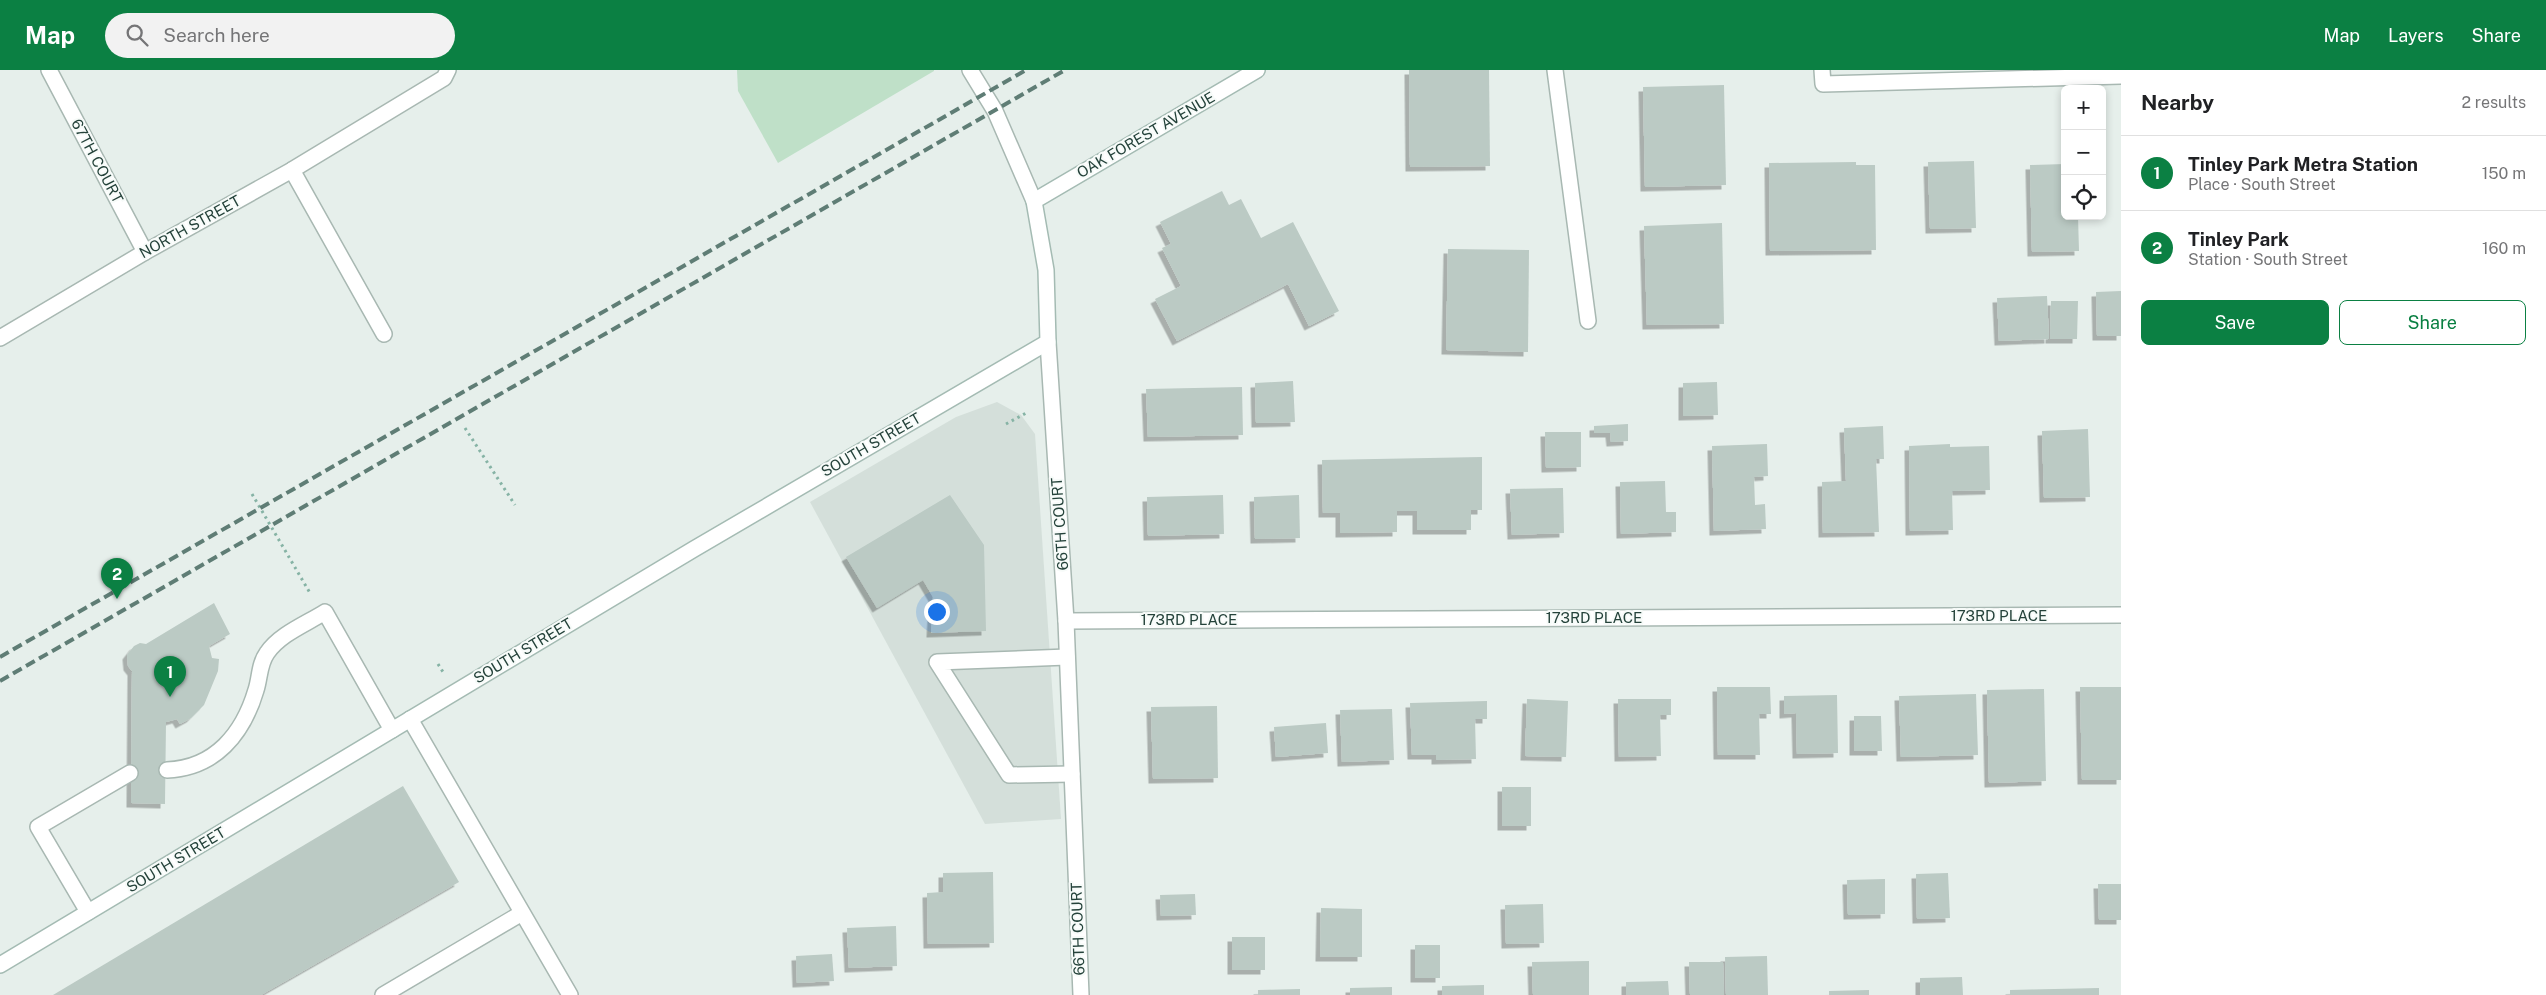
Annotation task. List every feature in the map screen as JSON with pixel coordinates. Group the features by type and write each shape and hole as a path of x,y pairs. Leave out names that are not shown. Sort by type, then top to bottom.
{"street":[{"name":"67TH COURT","path":"49,70 145,252"},
{"name":"NORTH STREET","path":"0,338 145,252 292,170 380,118 444,78 448,70"},
{"name":"66TH COURT","path":"970,70 995,111 1034,201 1046,270 1048,342 1066,621 1081,995"},
{"name":"OAK FOREST AVENUE","path":"1034,201 1257,70"},
{"path":"1555,70 1588,321"},
{"path":"1823,77 2121,76"},
{"path":"292,170 384,334"},
{"name":"SOUTH STREET","path":"0,965 694,549 1048,342"},
{"path":"167,770 185,769 207,760 232,739 245,720 267,653 284,638 325,612 392,730"},
{"name":"173RD PLACE","path":"1066,621 2121,615"},
{"path":"1067,657 937,662 1009,775 1072,774"},
{"path":"410,719 570,995"},
{"path":"88,912 38,827 130,773"},
{"path":"383,995 522,913"}],"path":[{"path":"465,428 515,505"},
{"path":"252,494 303,582"}],"shaded area":[{"path":"997,402 1021,415 1035,434 1061,819 985,824 810,502 956,417"}],"green space":[{"path":"737,70 934,71 778,163 738,91"}],"building":[{"path":"1409,70 1489,70 1490,166 1410,167"},
{"path":"1724,85 1726,185 1645,187 1643,87"},
{"path":"1974,161 1976,228 1930,229 1928,162"},
{"path":"1856,162 1856,165 1875,165 1876,250 1770,251 1769,163"},
{"path":"2061,164 2061,220 2078,220 2079,251 2032,252 2030,165"},
{"path":"1222,191 1229,205 1241,199 1261,238 1293,222 1339,311 1309,326 1288,284 1177,341 1155,299 1181,286 1162,248 1171,244 1160,222"},
{"path":"1722,223 1724,324 1647,325 1644,226"},
{"path":"1448,249 1529,250 1528,352 1446,350"},
{"path":"2121,291 2121,336 2097,336 2096,292"},
{"path":"2047,296 2049,339 1999,341 1997,298"},
{"path":"2051,301 2078,301 2077,339 2050,339"},
{"path":"1293,381 1295,422 1256,423 1255,383"},
{"path":"1717,382 1718,415 1683,416 1683,383"},
{"path":"1242,387 1243,435 1148,437 1146,389"},
{"path":"1628,424 1628,441 1611,442 1610,433 1594,433 1594,426"},
{"path":"1883,426 1884,459 1876,459 1879,532 1823,533 1822,482 1846,481 1844,428"},
{"path":"2088,429 2090,497 2044,498 2042,431"},
{"path":"1545,432 1581,432 1581,467 1546,468"},
{"path":"1767,444 1768,476 1754,477 1755,505 1765,504 1766,529 1714,531 1712,446"},
{"path":"1950,444 1950,447 1989,446 1990,490 1952,491 1953,530 1910,531 1909,446"},
{"path":"1482,457 1482,510 1471,510 1471,530 1417,530 1417,511 1397,511 1397,532 1340,533 1340,513 1323,513 1322,460"},
{"path":"1665,481 1666,512 1676,512 1676,532 1621,534 1620,482"},
{"path":"1563,488 1564,533 1512,535 1510,489"},
{"path":"950,495 984,545 986,631 931,633 933,597 923,580 877,608 846,557"},
{"path":"1223,495 1224,534 1148,536 1147,497"},
{"path":"1299,495 1300,538 1255,539 1254,497"},
{"path":"214,603 230,634 209,646 212,658 219,659 218,671 204,705 191,718 180,724 177,719 166,722 165,804 131,803 132,671 128,666 127,655 134,646 140,643 146,644"},
{"path":"1717,687 1770,687 1771,714 1759,714 1760,755 1718,755"},
{"path":"2080,687 2121,687 2121,780 2082,780"},
{"path":"2044,689 2046,781 1989,783 1987,690"},
{"path":"1976,694 1978,755 1901,757 1899,696"},
{"path":"1837,695 1838,753 1797,754 1796,713 1784,714 1784,696"},
{"path":"1527,699 1568,701 1566,757 1525,756"},
{"path":"1618,699 1671,699 1671,715 1660,715 1661,756 1619,757"},
{"path":"1487,701 1487,719 1475,719 1476,759 1436,760 1436,755 1412,755 1410,703"},
{"path":"1217,706 1218,778 1153,779 1151,707"},
{"path":"1392,709 1394,760 1342,762 1340,710"},
{"path":"1854,716 1881,716 1882,751 1854,751"},
{"path":"1326,723 1328,753 1276,757 1274,727"},
{"path":"403,786 459,882 261,995 53,995"},
{"path":"1502,787 1531,787 1531,826 1502,826"},
{"path":"993,872 994,943 928,944 927,893 943,892 943,873"},
{"path":"1948,873 1950,918 1917,919 1916,874"},
{"path":"1885,879 1885,914 1848,915 1847,880"},
{"path":"2098,884 2121,884 2121,920 2099,920"},
{"path":"1195,894 1196,915 1161,916 1160,895"},
{"path":"1543,904 1544,943 1506,944 1505,905"},
{"path":"1321,908 1362,909 1362,957 1320,957"},
{"path":"896,926 897,966 849,968 847,928"},
{"path":"1232,937 1265,937 1265,970 1232,970"},
{"path":"1415,945 1440,945 1440,978 1415,978"},
{"path":"832,954 834,981 797,983 796,956"},
{"path":"1767,956 1768,995 1726,995 1725,957"},
{"path":"1589,961 1589,995 1533,995 1532,962"},
{"path":"1689,962 1723,962 1724,995 1690,995"},
{"path":"1962,977 1963,995 1920,995 1920,978"},
{"path":"1668,981 1669,995 1626,995 1626,982"},
{"path":"1484,985 1484,995 1442,995 1442,986"},
{"path":"1392,987 1392,995 1350,995 1350,988"},
{"path":"2099,988 2099,995 2010,995 2010,990"},
{"path":"1300,989 1300,995 1258,995 1258,990"},
{"path":"1869,990 1869,995 1829,995 1829,991"}],"railway":[{"path":"0,657 1026,70"},
{"path":"0,681 1065,70"}],"place":[{"name":"Tinley Park","path":"117,599"},
{"name":"Tinley Park Metra Station","path":"170,697"}]}
